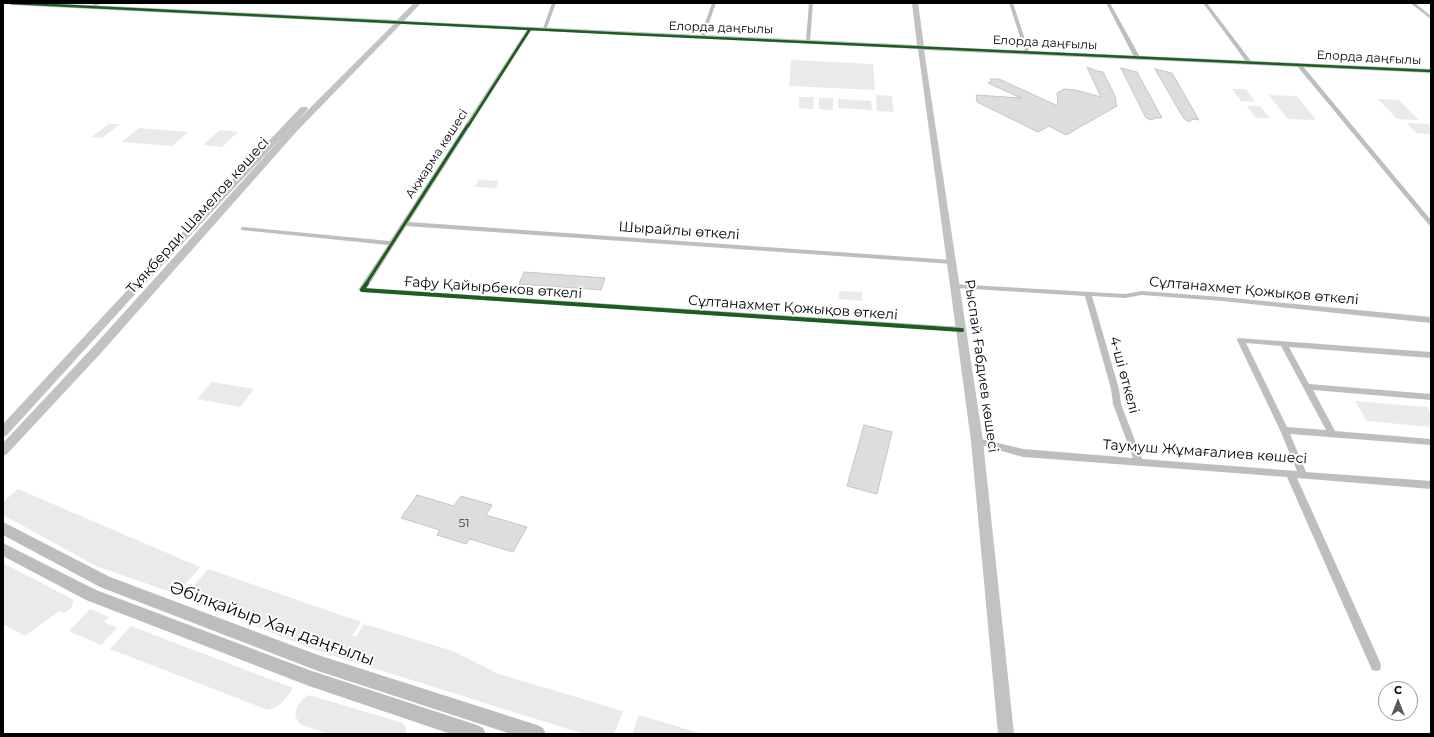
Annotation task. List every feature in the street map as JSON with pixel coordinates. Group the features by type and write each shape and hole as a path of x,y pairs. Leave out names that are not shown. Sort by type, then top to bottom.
{"main road":[{"name":"Әбілқайыр Хан даңғылы","path":"3,528 105,582 318,663 537,734"},
{"path":"3,549 92,595 309,678 477,734"}],"street":[{"name":"Елорда даңғылы","path":"11,3 389,23 1431,70"},
{"path":"92,8 98,3"},
{"name":"Тұяқберди Шамелов көшесі","path":"3,432 285,128 408,3"},
{"name":"Тұяқберди Шамелов көшесі","path":"3,451 225,208 294,129 418,3"},
{"path":"544,30 554,3"},
{"path":"702,37 714,3"},
{"path":"808,42 811,3"},
{"name":"Рыспай Ғабдиев көшесі","path":"915,3 920,47 956,286 977,441 1006,734"},
{"path":"1011,3 1027,52"},
{"path":"1108,3 1137,57"},
{"path":"1205,3 1249,62"},
{"path":"1412,3 1431,18"},
{"name":"Ақжарма көшесі","path":"362,290 530,29"},
{"path":"1299,64 1431,224"},
{"path":"212,207 225,208"},
{"name":"Шырайлы өткелі","path":"404,224 952,262"},
{"path":"243,229 391,244"},
{"name":"Сұлтанахмет Қожықов өткелі","path":"956,286 1125,296 1142,293 1222,299 1431,320"},
{"name":"Ғафу Қайырбеков өткелі","path":"362,290 622,308"},
{"name":"4-ші өткелі","path":"1088,294 1115,389 1117,404 1139,462"},
{"name":"Сұлтанахмет Қожықов өткелі","path":"622,308 962,330"},
{"path":"1303,474 1284,430 1241,340 1431,355"},
{"path":"1284,344 1332,434"},
{"path":"1308,387 1431,397"},
{"path":"1284,430 1431,442"},
{"name":"Таумуш Жұмағалиев көшесі","path":"977,441 1023,452 1431,485"},
{"path":"1290,473 1376,666"}],"shaded area":[{"path":"791,60 873,64 875,90 789,86"},
{"path":"1232,89 1246,89 1255,102 1241,101"},
{"path":"876,95 892,96 894,112 877,111"},
{"path":"1269,95 1297,96 1316,120 1288,119"},
{"path":"799,97 814,97 813,109 799,108"},
{"path":"819,98 833,98 833,110 819,109"},
{"path":"838,99 871,101 872,110 838,108"},
{"path":"1378,99 1399,100 1419,120 1397,119"},
{"path":"1247,106 1260,106 1270,118 1256,118"},
{"path":"1407,123 1428,124 1431,127 1431,134 1416,133"},
{"path":"109,124 120,124 102,138 91,137"},
{"path":"139,128 188,132 172,146 122,142"},
{"path":"220,130 238,132 222,147 203,145"},
{"path":"479,180 499,181 496,188 475,187"},
{"path":"839,291 862,292 862,301 839,299"},
{"path":"212,382 254,389 240,407 197,399"},
{"path":"1355,401 1427,407 1431,414 1431,427 1367,421"},
{"path":"18,489 200,567 177,594 98,567 3,515 3,502"},
{"path":"3,563 74,600 71,608 65,613 59,611 25,636 3,624"},
{"path":"208,569 361,622 352,636 356,637 364,624 453,651 499,674 623,711 614,734 584,734 312,649 184,597"},
{"path":"90,609 109,617 104,622 117,628 101,645 69,631"},
{"path":"131,626 293,688 283,702 268,710 110,649"},
{"path":"309,695 403,723 406,728 406,734 328,734 300,724 295,716 297,707 302,700"},
{"path":"639,715 703,734 632,734"}],"building":[{"path":"1087,67 1103,72 1116,98 1117,106 1066,135 1049,126 1038,132 977,102 976,95 1021,98 988,83 992,81 990,79 999,79 1058,106 1057,93 1064,89 1075,90 1101,97"},
{"path":"1121,68 1137,72 1162,118 1155,118 1152,120 1146,118"},
{"path":"1155,69 1172,73 1199,120 1193,119 1189,122 1184,119"},
{"path":"524,272 605,278 601,290 519,284"},
{"path":"864,425 892,432 877,494 847,486"},
{"path":"417,495 454,506 461,496 492,505 486,515 527,527 513,552 470,539 466,544 437,535 440,530 401,518"}],"cycle path":[{"path":"11,3 629,34 1431,71"},
{"path":"530,29 362,290 962,330"}]}
